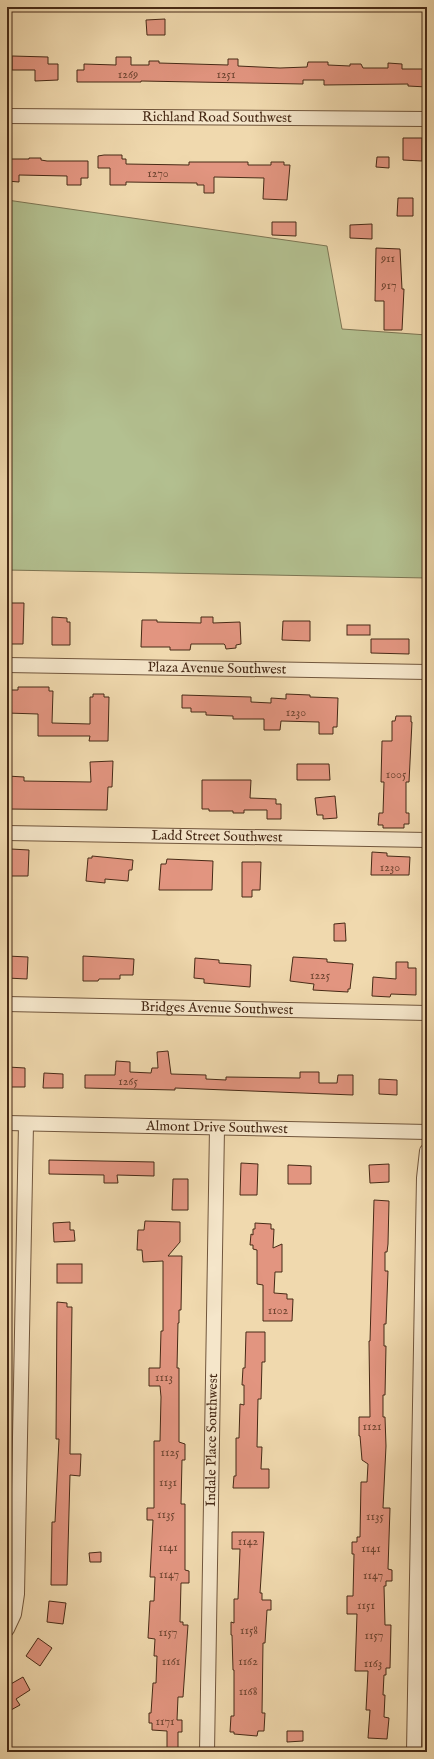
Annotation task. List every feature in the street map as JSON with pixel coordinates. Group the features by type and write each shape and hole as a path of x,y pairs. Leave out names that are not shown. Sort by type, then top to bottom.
{"street":[{"name":"Richland Road Southwest","path":"7,116 427,119"},
{"name":"Plaza Avenue Southwest","path":"7,665 427,672"},
{"name":"Ladd Street Southwest","path":"7,833 427,840"},
{"name":"Bridges Avenue Southwest","path":"7,1004 427,1013"},
{"name":"Almont Drive Southwest","path":"7,1123 427,1132"},
{"path":"7,1629 14,1614 17,1594 26,1124"},
{"name":"Indale Place Southwest","path":"207,1752 216,1128"},
{"path":"414,1752 423,1507 424,1178 427,1151"}],"green space":[{"path":"7,200 327,246 342,329 427,335 427,578 7,570"}],"building":[{"path":"165,19 165,35 147,35 146,20"},
{"path":"12,56 48,57 48,64 58,64 58,80 35,81 35,70 12,70"},
{"path":"116,57 131,57 131,65 149,65 149,61 159,61 159,63 228,65 228,59 238,59 238,66 280,68 307,67 308,62 328,62 328,65 350,66 350,64 361,64 363,68 388,68 388,63 402,64 402,69 427,69 427,87 408,86 408,84 324,85 324,80 303,80 303,84 141,81 77,82 77,70 84,70 84,64 116,65"},
{"path":"403,138 422,138 422,161 403,160"},
{"path":"122,155 122,159 126,159 126,164 189,165 189,162 248,162 248,165 271,165 271,162 284,162 284,165 290,165 287,200 263,199 264,178 214,177 214,193 204,193 204,185 197,185 197,183 126,182 126,185 110,185 110,168 98,168 98,156"},
{"path":"377,157 389,157 389,168 376,167"},
{"path":"41,158 41,160 47,161 88,161 88,178 81,178 81,185 67,185 67,176 19,175 19,182 7,181 7,159"},
{"path":"398,198 413,198 413,216 397,216"},
{"path":"272,222 296,222 296,236 272,235"},
{"path":"372,224 372,239 350,238 350,225"},
{"path":"376,248 400,249 402,289 404,289 402,330 384,330 384,301 375,301"},
{"path":"10,603 24,603 23,644 11,644 11,639 7,639 7,611 10,611"},
{"path":"52,617 67,618 67,622 70,622 70,645 52,645"},
{"path":"201,617 213,617 213,623 240,622 241,644 236,645 236,648 226,649 224,644 191,644 190,650 170,650 170,647 141,647 142,620 157,620 157,622 201,623"},
{"path":"283,621 310,621 310,641 282,640"},
{"path":"347,625 370,625 370,635 347,635"},
{"path":"371,639 409,639 409,654 371,653"},
{"path":"18,687 49,687 49,691 53,691 52,723 90,724 90,697 93,697 93,694 104,694 104,697 109,697 108,741 89,741 90,736 38,736 38,714 7,713 7,690 18,690"},
{"path":"286,694 338,698 337,727 333,727 333,734 319,734 319,722 281,721 280,730 264,730 264,719 233,719 233,716 206,715 206,712 191,712 191,708 182,708 182,695 251,697 251,702 271,703 271,698 286,699"},
{"path":"396,716 411,716 412,722 409,782 406,782 406,813 409,813 409,824 404,824 404,828 383,828 383,825 378,825 379,813 383,813 384,782 381,782 382,741 392,741 392,721 395,721"},
{"path":"113,761 112,787 108,787 107,810 7,809 7,776 24,777 24,781 91,782 90,762"},
{"path":"297,764 329,764 330,780 297,780"},
{"path":"202,780 251,780 250,798 276,799 276,804 281,804 281,819 267,819 267,810 244,810 244,813 233,813 233,811 209,811 209,809 202,809"},
{"path":"335,796 337,818 323,819 323,815 317,815 315,798"},
{"path":"11,849 29,850 28,876 10,876"},
{"path":"372,852 387,853 387,856 410,857 409,875 371,875"},
{"path":"92,856 133,860 132,870 129,870 128,881 105,879 105,883 86,881 88,858 92,858"},
{"path":"167,859 213,861 212,890 159,890 161,864 166,864"},
{"path":"242,862 261,862 260,890 252,890 252,897 242,897"},
{"path":"345,923 346,941 334,941 334,924"},
{"path":"7,956 28,957 27,979 7,978"},
{"path":"83,956 134,959 133,975 120,975 120,979 83,981"},
{"path":"293,957 327,959 327,962 353,964 350,989 348,989 348,992 313,990 314,984 290,981"},
{"path":"195,958 219,960 219,963 251,965 250,987 204,983 204,979 194,978"},
{"path":"396,962 408,962 408,968 416,968 416,995 391,994 390,997 372,996 373,977 396,979"},
{"path":"168,1051 171,1074 206,1075 206,1079 226,1080 226,1077 300,1078 300,1072 319,1072 319,1083 337,1083 338,1075 353,1075 353,1095 175,1088 175,1090 85,1088 85,1075 115,1075 116,1061 130,1062 130,1072 151,1073 152,1068 158,1068 157,1052"},
{"path":"8,1067 25,1068 25,1087 7,1087"},
{"path":"44,1073 63,1074 63,1088 43,1088"},
{"path":"379,1079 397,1080 397,1095 379,1094"},
{"path":"49,1160 154,1162 154,1176 117,1175 118,1183 104,1183 104,1175 49,1174"},
{"path":"241,1163 258,1164 257,1195 240,1195"},
{"path":"389,1164 389,1182 370,1183 369,1165"},
{"path":"288,1165 311,1166 311,1184 288,1184"},
{"path":"173,1179 188,1179 188,1210 172,1210"},
{"path":"374,1200 389,1201 388,1244 387,1252 385,1252 385,1271 388,1271 386,1324 384,1324 384,1346 386,1346 385,1395 383,1395 383,1417 385,1417 386,1446 383,1508 390,1508 388,1569 392,1570 392,1581 386,1581 386,1586 384,1586 385,1625 391,1625 390,1668 386,1668 386,1675 384,1675 383,1695 385,1695 384,1717 389,1718 387,1739 368,1738 370,1710 366,1710 368,1671 355,1671 357,1614 347,1614 347,1596 353,1596 354,1554 352,1554 352,1542 357,1542 357,1537 360,1537 361,1482 367,1482 368,1464 362,1460 359,1436 359,1417 370,1417 369,1341"},
{"path":"145,1221 180,1222 180,1242 168,1256 182,1256 181,1310 179,1310 178,1323 177,1368 179,1368 179,1442 185,1444 185,1460 182,1460 181,1504 185,1504 185,1570 189,1571 189,1583 181,1583 180,1622 183,1622 183,1625 188,1625 183,1697 178,1697 177,1720 182,1720 182,1732 178,1732 178,1752 167,1752 167,1731 152,1730 152,1723 149,1723 153,1683 156,1683 157,1656 154,1656 155,1639 148,1638 150,1601 154,1601 155,1577 150,1577 153,1520 147,1520 147,1508 154,1508 154,1441 160,1441 161,1397 160,1386 149,1386 149,1368 160,1368 161,1331 163,1331 163,1261 143,1262 142,1250 137,1250 138,1230 144,1230"},
{"path":"70,1222 70,1230 74,1230 75,1241 54,1242 53,1223"},
{"path":"255,1223 271,1224 271,1229 274,1229 273,1248 282,1244 282,1272 275,1272 274,1293 287,1294 287,1299 293,1299 292,1321 263,1321 263,1285 257,1284 257,1250 253,1249 253,1245 250,1245 251,1234 253,1235"},
{"path":"57,1264 82,1264 82,1283 57,1283"},
{"path":"57,1302 67,1303 67,1307 72,1307 70,1454 81,1454 80,1476 70,1475 67,1585 51,1585 52,1522 55,1522 59,1439 56,1439"},
{"path":"246,1332 265,1332 265,1362 262,1362 261,1399 258,1399 257,1447 262,1447 261,1469 269,1469 269,1488 233,1488 234,1476 236,1476 236,1438 239,1438 240,1404 244,1405 244,1385 242,1385 243,1368 245,1368"},
{"path":"232,1532 264,1532 260,1593 262,1593 262,1600 271,1600 271,1610 267,1610 265,1643 263,1643 262,1713 265,1713 264,1731 258,1731 257,1736 234,1734 234,1732 230,1732 231,1716 234,1716 234,1670 231,1622 234,1623 234,1599 238,1599 240,1549 232,1549"},
{"path":"101,1552 101,1562 90,1562 89,1553"},
{"path":"49,1601 66,1603 63,1624 47,1622"},
{"path":"38,1638 52,1648 40,1666 26,1656"},
{"path":"23,1677 30,1690 16,1699 20,1705 11,1710 7,1704 7,1682 9,1685"},
{"path":"287,1731 303,1731 303,1741 287,1742"}]}
